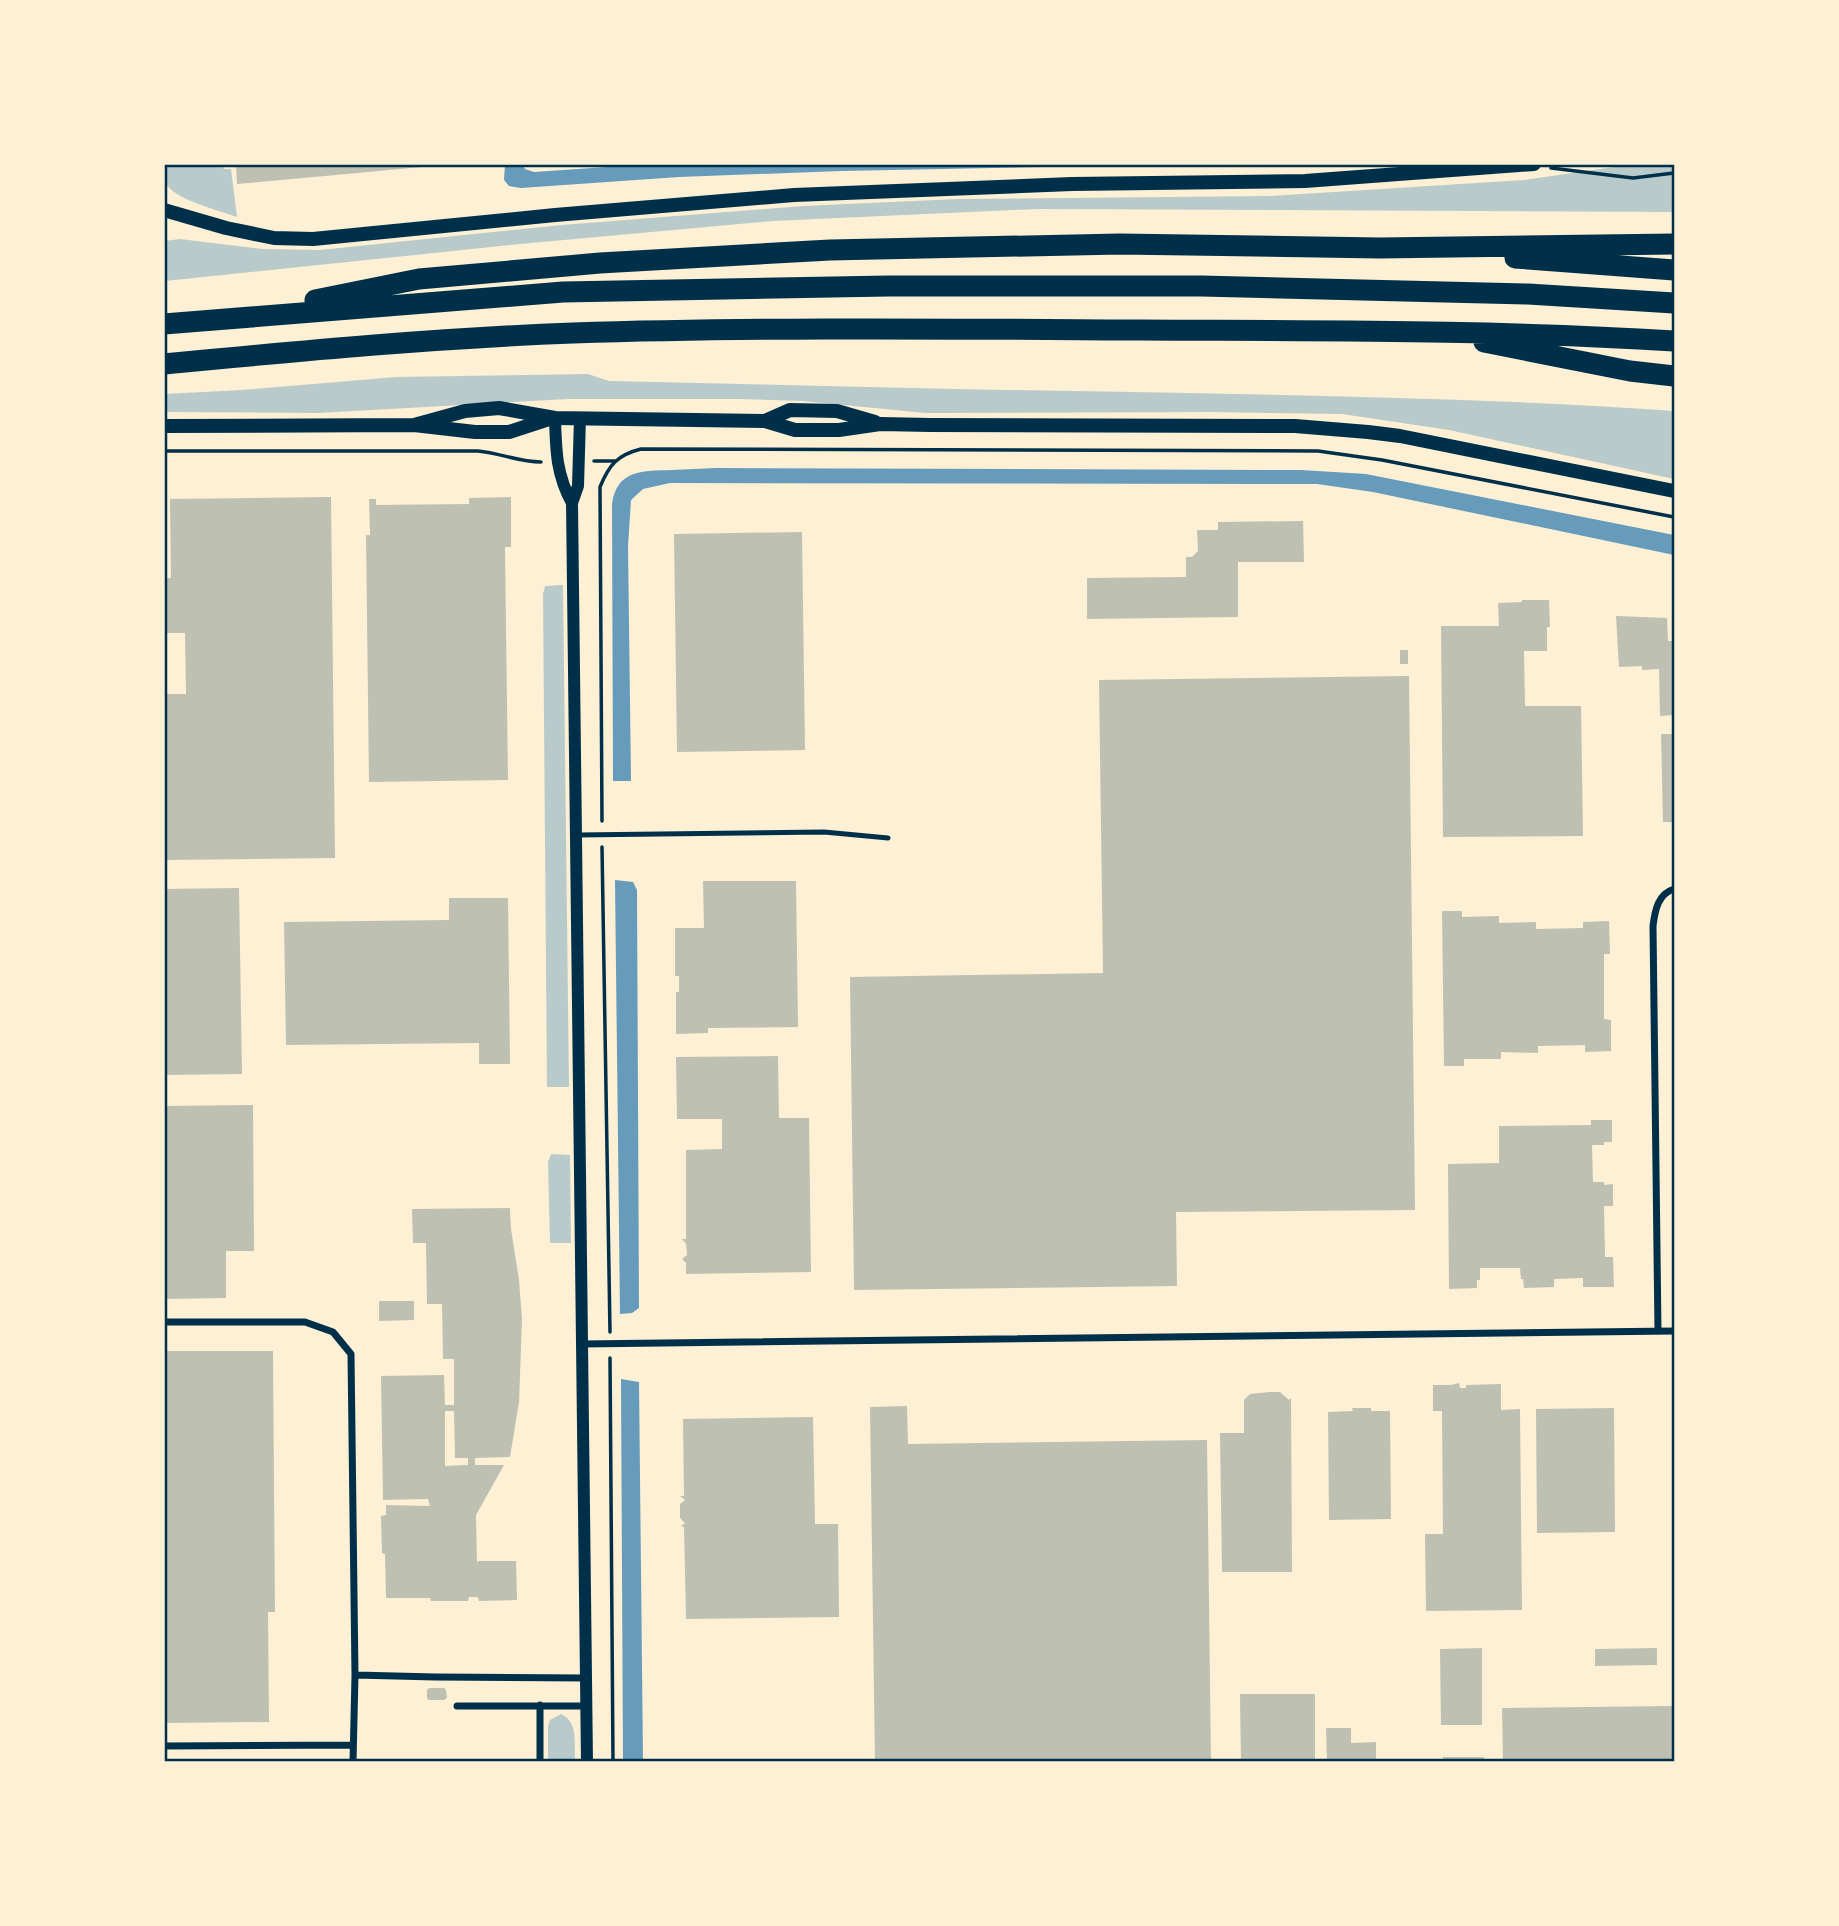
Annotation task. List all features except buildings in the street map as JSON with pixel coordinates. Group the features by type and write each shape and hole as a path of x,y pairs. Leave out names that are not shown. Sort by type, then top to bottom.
{"highway":[{"path":"225,318 419,279 600,263 830,250 1107,244 1380,248 1675,244"},
{"path":"1380,248 1675,270"},
{"path":"164,324 563,292 889,286 1201,286 1528,294 1675,303"},
{"path":"164,364 387,344 571,333 834,328 1563,334 1675,341"},
{"path":"1430,332 1630,371 1675,376"}],"main road":[{"path":"164,210 265,236 313,239 793,195 1072,184 1305,181 1534,164"},
{"path":"414,425 465,411 499,408 555,418 765,421 795,430 839,430 880,424 1294,426 1401,436 1675,491"},
{"path":"164,426 414,425 475,432 509,432 555,418"}],"street":[{"path":"555,418 557,463 562,485 572,503"},
{"path":"580,418 578,485 572,503 587,1762"},
{"path":"1658,1331 1653,926 1656,905 1668,891 1675,889"},
{"path":"164,1322 305,1322 333,1332 351,1353 355,1675 353,1762"},
{"path":"582,1344 1675,1331"},
{"path":"355,1675 586,1678"},
{"path":"540,1705 540,1762"},
{"path":"457,1706 586,1706"},
{"path":"164,1746 353,1745"}],"lane":[{"path":"576,835 824,832 888,838"}],"path":[{"path":"1525,165 1633,178 1674,173 1670,164"},
{"path":"613,1762 600,487 607,469 629,452 641,449 1318,451 1382,460 1675,517"},
{"path":"164,451 478,451 530,462 557,463"},
{"path":"579,462 617,461"}],"shaded area":[{"path":"167,164 223,165 224,169 231,169 237,217 187,199 170,189 165,179"},
{"path":"1628,165 1674,165 1674,212 1037,209 773,221 165,281 165,241 180,239 262,249 320,250 562,225 803,206 958,199 1269,196 1524,180"},
{"path":"588,374 609,381 1375,397 1674,411 1674,479 1449,430 1342,414 925,413 803,401 740,399 568,399 318,413 165,412 165,394 396,377"},
{"path":"563,585 569,1087 547,1087 543,594 545,586"},
{"path":"551,1154 570,1155 571,1243 550,1243 548,1162"},
{"path":"561,1714 571,1722 573,1728 575,1761 548,1761 548,1726 550,1720"}],"water":[{"path":"505,164 523,165 525,169 534,172 651,164 1136,165 679,177 521,188 509,186 504,180"},
{"path":"716,468 1301,470 1366,474 1674,535 1674,555 1373,492 1317,484 670,483 643,489 631,500 628,546 631,781 613,781 612,504 615,493 619,484 633,474"},
{"path":"615,880 633,882 637,890 639,1308 632,1313 620,1314"},
{"path":"621,1379 639,1382 643,1761 623,1761"}]}
